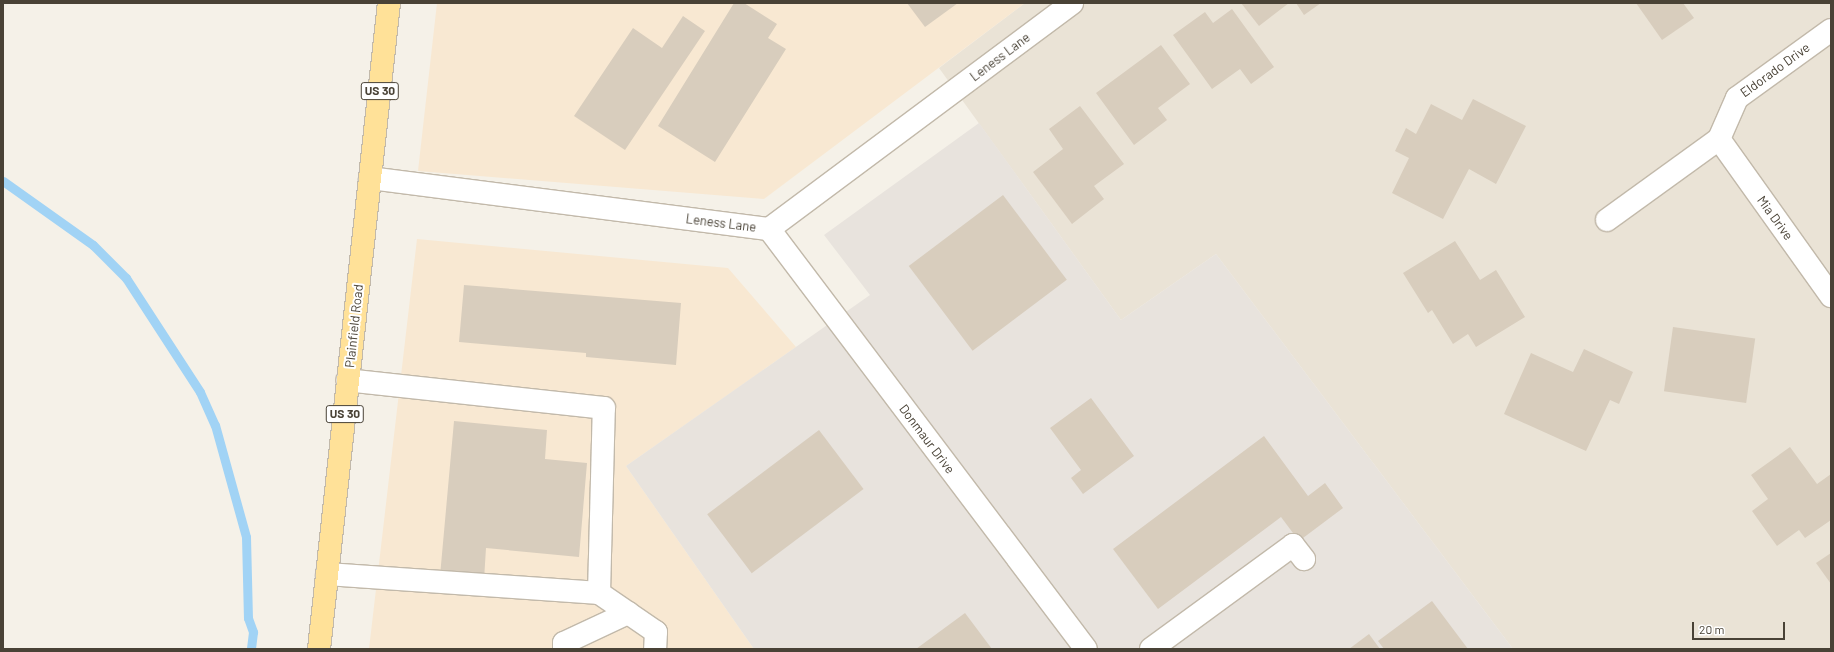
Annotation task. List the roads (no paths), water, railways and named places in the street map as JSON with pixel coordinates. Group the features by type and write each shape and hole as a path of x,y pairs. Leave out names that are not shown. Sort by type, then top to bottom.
{"main road":[{"name":"Plainfield Road","path":"319,649 389,3"}],"street":[{"name":"Leness Lane","path":"370,178 769,229 1072,3"},
{"name":"Eldorado Drive","path":"1719,139 1737,98 1831,30"},
{"path":"1607,220 1719,139"},
{"name":"Mia Drive","path":"1719,139 1831,296"},
{"name":"Donmaur Drive","path":"769,229 1086,649"},
{"path":"348,380 604,408 599,593"},
{"path":"1151,649 1294,545 1304,559"},
{"path":"327,574 599,593 656,632 655,649"},
{"path":"564,649 564,643 628,613"}],"waterway":[{"path":"3,181 93,245 126,278 200,392 215,425 246,537 248,618 253,632 251,649"}]}
